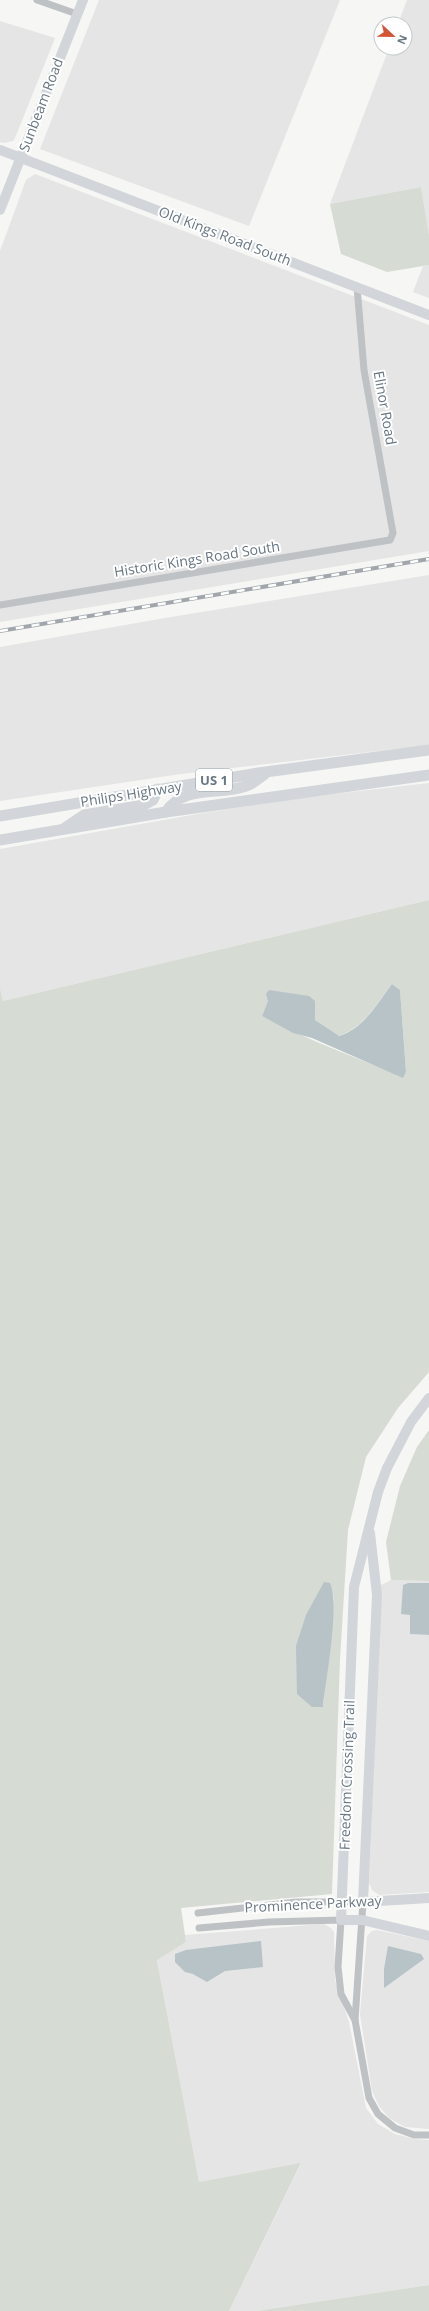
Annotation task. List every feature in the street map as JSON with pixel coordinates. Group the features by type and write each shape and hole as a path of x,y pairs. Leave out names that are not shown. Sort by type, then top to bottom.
{"main road":[{"name":"Philips Highway","path":"0,816 158,789 429,750"},
{"path":"166,812 171,805 187,795 246,786 269,772"},
{"name":"Philips Highway","path":"0,840 166,812 429,775"},
{"path":"62,829 84,815 144,805 152,800 158,789"}],"street":[{"path":"37,0 77,14"},
{"name":"Sunbeam Road","path":"0,210 83,0"},
{"name":"Old Kings Road South","path":"0,150 429,315"},
{"name":"Elinor Road","path":"357,287 364,370 393,533"},
{"name":"Historic Kings Road South","path":"0,605 390,540 393,533"},
{"name":"Freedom Crossing Trail","path":"355,2020 342,1994 338,1967 342,1902 354,1587 378,1492 387,1468 411,1422 429,1398"},
{"name":"Freedom Crossing Trail","path":"369,1529 377,1595 363,1902 355,2020 369,2098 378,2114 395,2128 414,2135 429,2135"},
{"name":"Prominence Parkway","path":"198,1913 296,1902 363,1902 429,1898"},
{"name":"Prominence Parkway","path":"199,1928 269,1922 362,1920 429,1936"}],"shaded area":[{"path":"99,0 340,0 249,226 40,149"},
{"path":"407,0 429,0 429,235 421,187 330,204 386,56 413,56 413,16 401,16"},
{"path":"0,21 55,38 15,138 13,141 3,143 0,142"},
{"path":"35,174 429,325 429,551 0,622 0,251 26,180"},
{"path":"421,187 429,235 429,265 387,272 341,254 330,204"},
{"path":"429,265 429,298 413,292 423,266"},
{"path":"429,575 429,745 181,774 0,801 0,647 165,618"},
{"path":"429,783 429,900 3,1001 0,988 0,849 203,813 299,798"},
{"path":"429,900 429,1372 398,1408 366,1457 348,1530 340,1659 332,1894 181,1908 186,1942 157,1960 199,2182 301,2163 229,2311 0,2311 0,988 3,1001","holes":["392,984 400,990 406,1072 403,1077 314,1041 262,1016 268,1001 315,1001 315,1020 338,1036 355,1028 375,1007","334,1593 323,1706 312,1707"]},
{"path":"392,984 400,990 406,1072 403,1078 312,1038 293,1033 262,1016 268,1001 266,994 269,990 309,996 315,1001 315,1020 339,1036 348,1033 363,1021"},
{"path":"429,1430 429,1581 391,1580 386,1542 400,1486 417,1447"},
{"path":"391,1580 429,1581 429,1583 408,1583 401,1614 410,1614 410,1634 429,1635 429,1892 379,1895 372,1890 369,1883 381,1585"},
{"path":"324,1582 330,1583 333,1594 333,1625 323,1707 312,1707 297,1694 296,1646 306,1615"},
{"path":"408,1583 429,1583 429,1635 410,1634 410,1615 401,1614 403,1585"},
{"path":"324,1924 331,1928 334,1932 335,1980 349,2022 366,2108 378,2124 395,2134 414,2139 429,2140 429,2285 256,2311 229,2311 301,2164 199,2182 157,1959 186,1942 185,1935"},
{"path":"377,1930 429,1941 429,2129 405,2127 389,2118 379,2106 372,2091 360,2014 367,1936 372,1931"},
{"path":"261,1941 263,1967 225,1971 207,1982 193,1974 185,1972 175,1962 175,1954 186,1950"},
{"path":"388,1946 421,1954 424,1959 384,1988 384,1969"},
{"path":"429,2285 429,2311 256,2311"}],"railway":[{"path":"0,631 429,559"}]}
